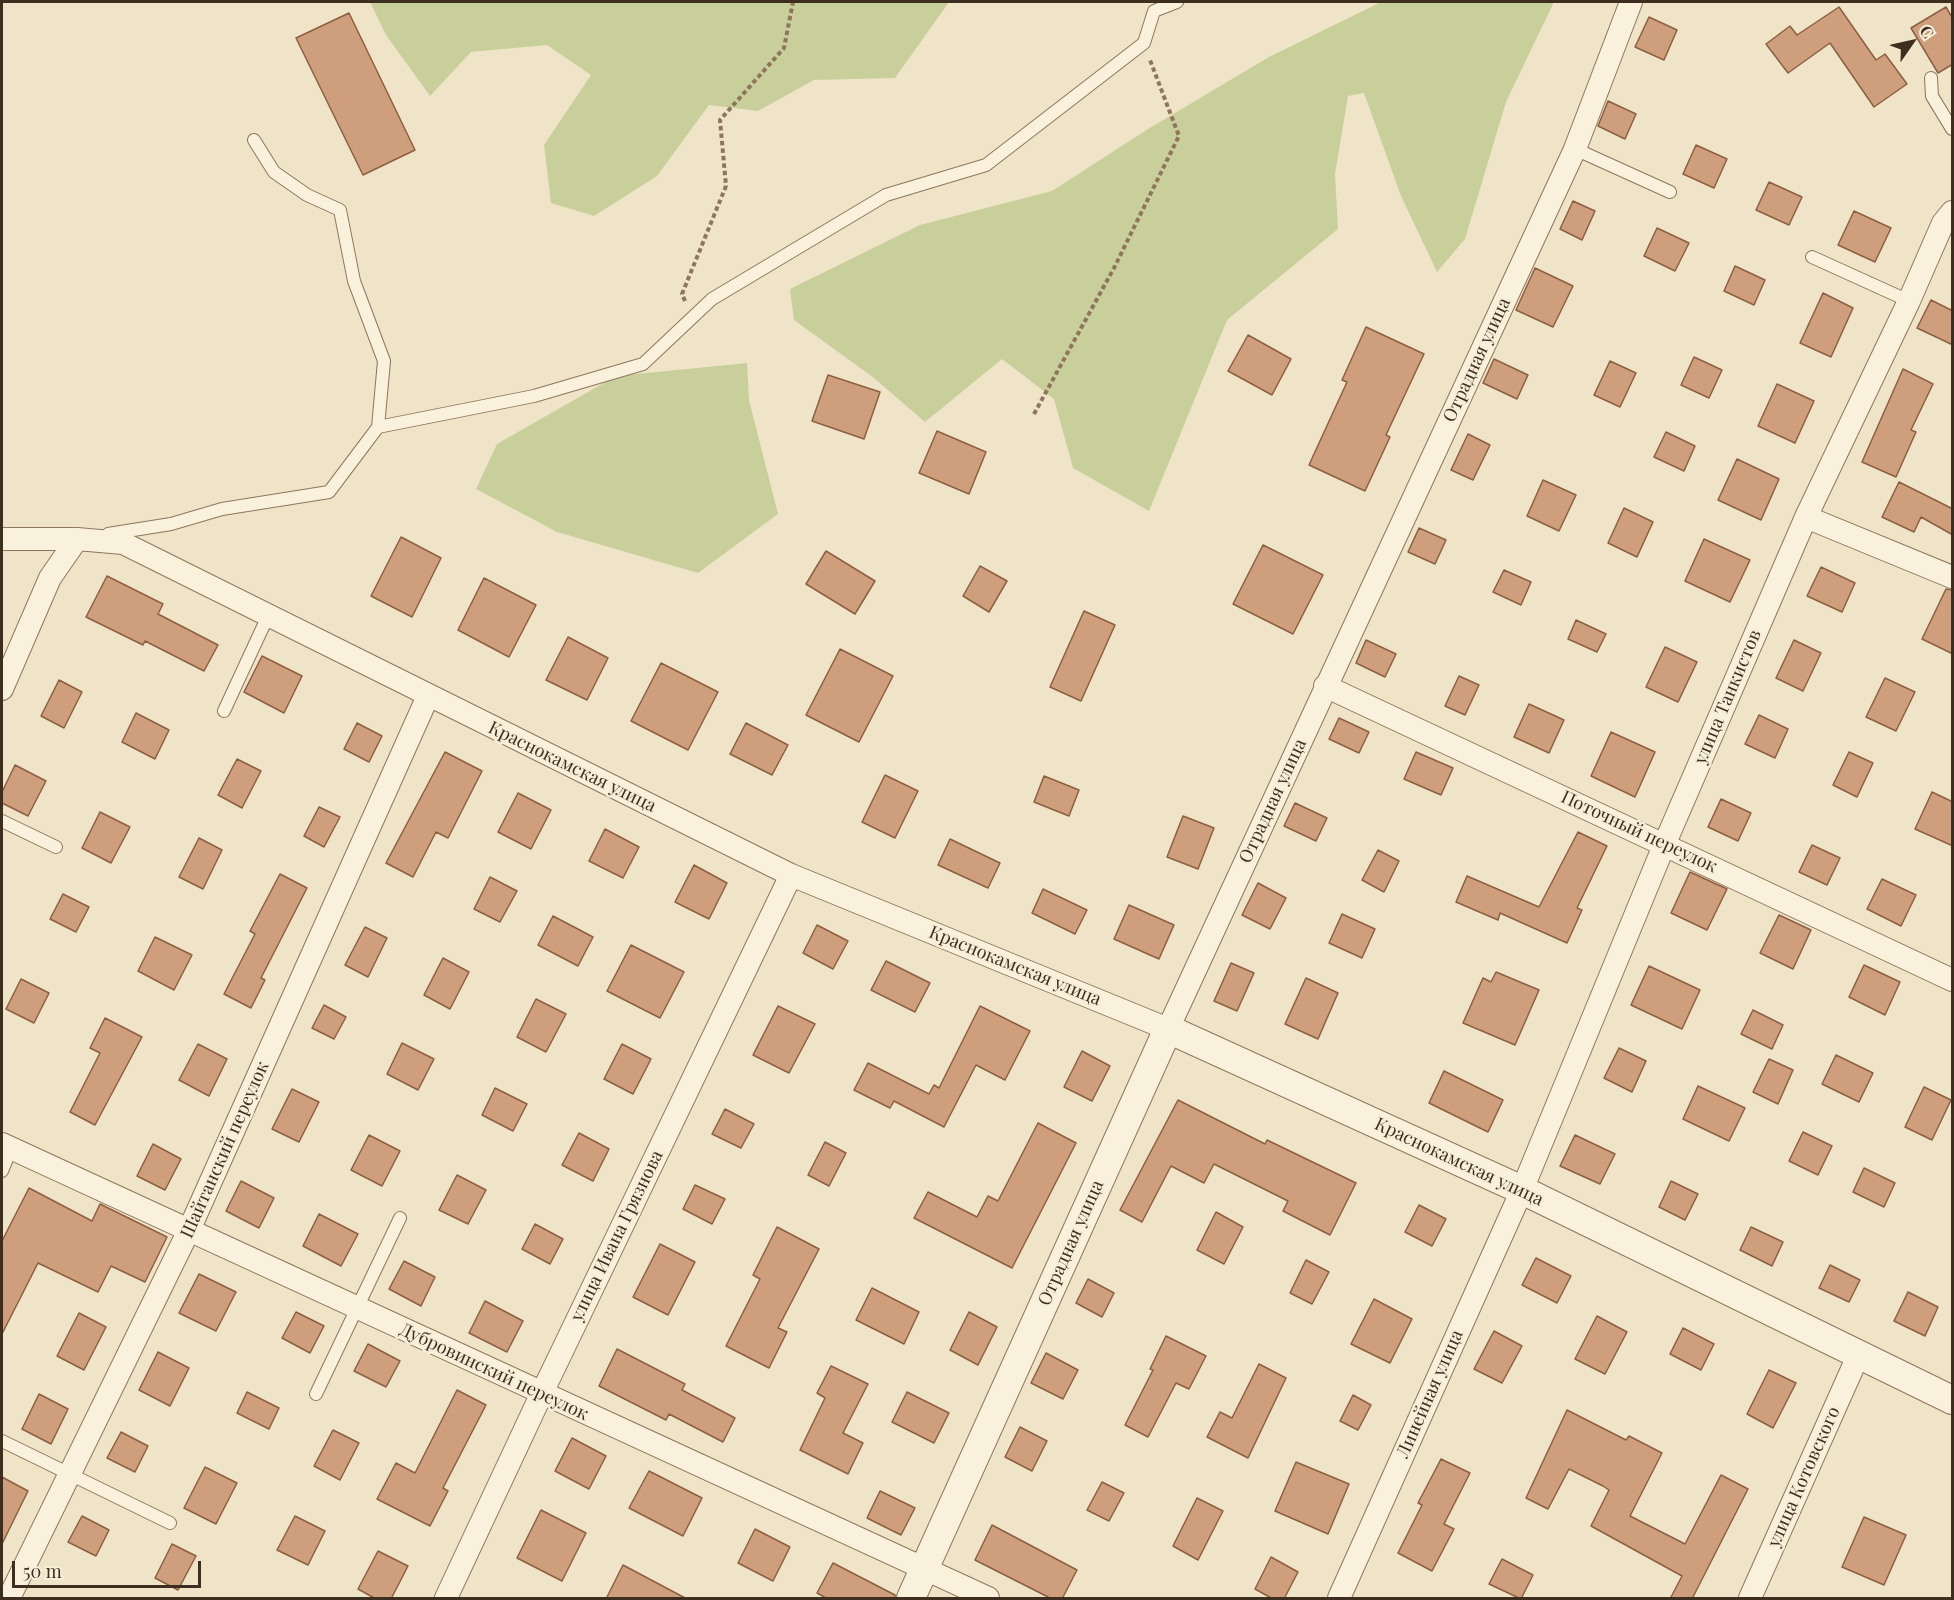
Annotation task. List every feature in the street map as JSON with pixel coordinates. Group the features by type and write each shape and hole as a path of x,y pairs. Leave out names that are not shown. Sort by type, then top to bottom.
{"street":[{"name":"Отрадная улица","path":"911,1599 1325,686 1575,149 1631,2"},
{"name":"улица Танкистов","path":"1522,1190 1665,843 1806,517 1909,301 1943,222 1953,212"},
{"path":"1806,517 1953,577"},
{"name":"Краснокамская улица","path":"2,539 77,539 123,543 428,696 792,874 1168,1029 1522,1190 1858,1356 1953,1400"},
{"path":"2,689 50,578 77,539"},
{"name":"Поточный переулок","path":"1325,686 1665,843 1953,980"},
{"name":"Шайтанский переулок","path":"9,1599 189,1230 428,696"},
{"name":"улица Ивана Грязнова","path":"446,1599 541,1395 792,874"},
{"name":"Дубровинский переулок","path":"6,1146 541,1395 988,1599"},
{"name":"Линейная улица","path":"1339,1599 1522,1190"},
{"name":"улица Котовского","path":"1750,1599 1858,1356"}],"lane":[{"path":"378,427 534,396 643,363 712,299 886,195 986,165 1144,43 1151,6 1177,2"},
{"path":"1931,78 1932,96 1953,129"},
{"path":"77,539 171,524 222,509 329,492 378,427 384,361 354,281 339,210 307,195 274,172 254,140"},
{"path":"1575,149 1670,192"},
{"path":"1812,257 1909,301"},
{"path":"224,711 268,616"},
{"path":"2,821 56,847"},
{"path":"2,1171 6,1146"},
{"path":"316,1394 400,1218"},
{"path":"2,1441 170,1523"}],"path":[{"path":"692,318 682,294 726,186 720,120 784,48 793,2"},
{"path":"1034,414 1114,268 1179,136 1144,43"}],"green space":[{"path":"370,2 949,2 895,78 814,80 758,111 709,105 657,176 594,216 551,203 544,145 591,75 547,45 471,52 430,96 386,35"},
{"path":"1381,2 1554,2 1506,102 1465,239 1437,272 1401,196 1364,93 1348,96 1335,174 1338,229 1227,320 1149,511 1073,468 1054,399 1002,359 925,422 874,378 794,320 790,289 920,225 1052,191 1148,129 1269,57"},
{"path":"747,363 749,400 778,514 698,573 557,532 476,489 497,444 616,376"}],"building":[{"path":"1839,7 1876,60 1885,54 1907,84 1874,107 1830,43 1788,73 1766,44 1790,26 1797,35"},
{"path":"1946,7 1953,19 1953,64 1938,73 1911,28"},
{"path":"349,13 415,150 363,175 296,38"},
{"path":"1649,17 1677,30 1664,60 1635,47"},
{"path":"1608,101 1636,114 1625,139 1598,126"},
{"path":"1696,145 1727,159 1714,188 1683,174"},
{"path":"1769,182 1802,197 1789,225 1756,210"},
{"path":"1573,201 1595,211 1582,240 1560,229"},
{"path":"1854,211 1891,228 1875,262 1838,245"},
{"path":"1657,228 1689,243 1675,271 1644,256"},
{"path":"1735,266 1765,280 1754,305 1724,291"},
{"path":"1535,268 1573,286 1553,327 1516,310"},
{"path":"1823,293 1853,308 1831,357 1800,343"},
{"path":"1931,300 1953,311 1953,345 1917,328"},
{"path":"1366,327 1424,354 1386,435 1390,437 1365,491 1309,465 1347,382 1342,380"},
{"path":"1248,335 1291,359 1272,395 1228,371"},
{"path":"1694,357 1722,370 1709,398 1681,385"},
{"path":"1494,359 1528,375 1517,399 1483,383"},
{"path":"1610,361 1636,373 1620,407 1594,395"},
{"path":"1903,369 1933,384 1911,430 1916,432 1896,477 1862,462"},
{"path":"828,375 880,392 864,439 812,421"},
{"path":"1777,384 1814,401 1795,443 1758,426"},
{"path":"937,431 986,452 969,494 919,473"},
{"path":"1666,432 1695,446 1684,471 1654,457"},
{"path":"1468,434 1490,445 1473,480 1451,470"},
{"path":"1737,459 1779,479 1761,520 1718,500"},
{"path":"1543,480 1576,495 1559,531 1527,516"},
{"path":"1899,482 1953,509 1953,535 1921,517 1914,532 1882,517"},
{"path":"1624,508 1653,522 1637,557 1608,543"},
{"path":"1419,528 1446,540 1435,564 1408,552"},
{"path":"401,537 441,558 412,617 371,596"},
{"path":"1704,539 1750,560 1730,602 1685,581"},
{"path":"1263,545 1323,575 1293,634 1233,604"},
{"path":"826,551 875,581 855,614 806,584"},
{"path":"980,566 1007,581 989,612 963,596"},
{"path":"1821,567 1855,583 1842,612 1807,596"},
{"path":"1504,570 1531,582 1521,605 1493,592"},
{"path":"107,576 163,604 158,614 218,645 204,671 145,641 143,645 86,617"},
{"path":"484,578 536,605 509,657 458,630"},
{"path":"1946,589 1953,590 1953,654 1922,639"},
{"path":"1084,611 1115,625 1081,701 1050,687"},
{"path":"1576,620 1606,634 1597,652 1568,639"},
{"path":"568,637 608,658 587,700 546,680"},
{"path":"1366,640 1396,654 1385,677 1356,663"},
{"path":"1794,640 1821,653 1803,691 1776,678"},
{"path":"1665,647 1697,662 1678,702 1646,687"},
{"path":"840,649 893,676 859,742 806,715"},
{"path":"262,656 302,676 284,713 244,692"},
{"path":"661,663 718,692 688,750 631,721"},
{"path":"1459,676 1479,685 1465,715 1445,706"},
{"path":"1885,678 1915,692 1896,731 1866,717"},
{"path":"59,680 82,692 64,728 41,716"},
{"path":"1529,704 1564,720 1549,753 1514,737"},
{"path":"136,713 169,730 155,759 122,742"},
{"path":"1759,715 1788,729 1775,758 1745,744"},
{"path":"1339,718 1369,732 1359,753 1329,739"},
{"path":"357,723 382,736 369,762 344,749"},
{"path":"746,723 788,745 772,775 730,754"},
{"path":"1611,732 1655,752 1635,797 1591,776"},
{"path":"445,752 482,771 448,838 436,832 413,877 386,863"},
{"path":"1416,752 1453,768 1441,795 1404,779"},
{"path":"1849,752 1873,763 1857,797 1833,785"},
{"path":"237,759 261,771 242,808 218,795"},
{"path":"15,765 46,781 28,816 2,803 2,792"},
{"path":"885,775 918,791 895,838 862,822"},
{"path":"1044,776 1079,790 1069,816 1034,802"},
{"path":"1932,792 1953,802 1953,846 1915,829"},
{"path":"518,793 551,810 531,849 498,832"},
{"path":"1721,799 1751,813 1738,841 1708,827"},
{"path":"1295,803 1327,818 1316,841 1284,826"},
{"path":"319,807 340,817 324,847 304,836"},
{"path":"100,812 130,827 111,863 82,848"},
{"path":"1183,816 1214,828 1198,869 1167,857"},
{"path":"605,829 639,847 623,878 589,861"},
{"path":"1578,832 1607,846 1577,908 1582,910 1567,943 1500,913 1498,920 1456,902 1467,876 1539,907"},
{"path":"199,838 222,850 203,889 179,877"},
{"path":"950,839 1000,863 988,888 938,865"},
{"path":"1812,845 1840,858 1827,885 1799,872"},
{"path":"1378,850 1399,861 1384,892 1362,880"},
{"path":"694,865 727,883 709,919 675,902"},
{"path":"1690,872 1727,889 1707,930 1671,913"},
{"path":"280,874 307,888 261,978 265,980 251,1008 224,994 255,934 250,931"},
{"path":"490,877 517,891 500,922 474,909"},
{"path":"1882,879 1916,895 1901,926 1867,909"},
{"path":"1258,883 1286,898 1270,929 1242,915"},
{"path":"1043,889 1087,910 1075,934 1032,913"},
{"path":"63,894 89,907 76,932 50,919"},
{"path":"1129,905 1174,925 1159,959 1114,939"},
{"path":"1342,914 1375,929 1362,958 1329,943"},
{"path":"1779,915 1811,930 1793,969 1760,953"},
{"path":"553,916 593,937 578,966 538,945"},
{"path":"817,925 848,941 833,969 803,953"},
{"path":"365,927 387,938 368,977 345,965"},
{"path":"155,937 192,955 174,990 138,971"},
{"path":"631,945 684,972 660,1018 607,991"},
{"path":"443,958 469,972 450,1009 424,995"},
{"path":"886,961 930,983 915,1012 871,990"},
{"path":"1231,963 1254,973 1237,1011 1214,1001"},
{"path":"1864,965 1900,982 1885,1015 1849,997"},
{"path":"1649,966 1700,990 1682,1029 1631,1005"},
{"path":"1496,972 1539,990 1515,1045 1463,1023 1483,978 1491,982"},
{"path":"1306,978 1338,993 1318,1039 1285,1024"},
{"path":"21,979 49,993 34,1023 6,1009"},
{"path":"536,999 566,1014 546,1052 517,1037"},
{"path":"324,1005 346,1017 334,1039 312,1028"},
{"path":"778,1006 815,1024 789,1073 753,1055"},
{"path":"980,1006 1030,1031 1005,1080 976,1065 944,1127 894,1101 890,1108 854,1090 868,1063 929,1094 934,1085 939,1088"},
{"path":"1753,1010 1783,1025 1772,1049 1741,1034"},
{"path":"105,1018 142,1037 95,1125 70,1112 100,1053 90,1048"},
{"path":"402,1043 434,1059 418,1090 387,1074"},
{"path":"198,1044 227,1059 209,1096 179,1080"},
{"path":"622,1044 651,1059 633,1094 604,1079"},
{"path":"1619,1048 1646,1061 1632,1092 1604,1078"},
{"path":"1082,1051 1110,1066 1092,1101 1064,1087"},
{"path":"1836,1055 1873,1073 1859,1102 1822,1084"},
{"path":"1769,1059 1793,1070 1778,1104 1753,1092"},
{"path":"1444,1071 1503,1100 1488,1132 1429,1103"},
{"path":"1698,1086 1745,1108 1729,1141 1683,1119"},
{"path":"1924,1087 1951,1100 1932,1140 1905,1127"},
{"path":"495,1088 527,1104 513,1131 482,1115"},
{"path":"292,1089 319,1102 299,1142 272,1129"},
{"path":"1178,1100 1265,1144 1267,1140 1356,1183 1330,1235 1283,1211 1288,1201 1214,1164 1204,1183 1171,1166 1142,1222 1120,1210"},
{"path":"725,1109 754,1124 741,1148 712,1134"},
{"path":"1038,1123 1076,1143 1012,1268 914,1218 928,1192 977,1217 988,1196 998,1201"},
{"path":"1803,1132 1832,1146 1818,1175 1789,1161"},
{"path":"579,1133 609,1149 593,1181 562,1165"},
{"path":"369,1135 400,1151 382,1186 351,1170"},
{"path":"1575,1135 1615,1154 1600,1184 1560,1166"},
{"path":"825,1142 846,1153 829,1186 808,1175"},
{"path":"153,1144 181,1159 165,1190 137,1176"},
{"path":"1864,1168 1895,1183 1884,1207 1853,1192"},
{"path":"457,1175 486,1190 468,1224 439,1210"},
{"path":"241,1181 274,1198 259,1228 226,1211"},
{"path":"1671,1181 1698,1194 1685,1220 1659,1207"},
{"path":"695,1185 725,1199 712,1224 683,1209"},
{"path":"29,1188 92,1221 100,1204 167,1237 145,1282 111,1266 98,1292 38,1263 2,1334 2,1241"},
{"path":"1419,1205 1446,1219 1432,1246 1405,1232"},
{"path":"1216,1212 1243,1227 1224,1264 1197,1250"},
{"path":"319,1214 358,1234 341,1266 303,1246"},
{"path":"535,1224 563,1239 550,1264 522,1249"},
{"path":"777,1227 819,1249 778,1328 787,1332 769,1368 726,1346 760,1279 753,1275"},
{"path":"1751,1227 1783,1242 1772,1266 1740,1250"},
{"path":"660,1244 695,1262 668,1315 633,1297"},
{"path":"1536,1258 1571,1276 1557,1303 1522,1285"},
{"path":"1306,1260 1329,1272 1312,1304 1290,1293"},
{"path":"404,1261 435,1277 421,1306 389,1289"},
{"path":"1830,1265 1860,1280 1849,1302 1819,1288"},
{"path":"199,1274 236,1292 216,1331 179,1313"},
{"path":"1088,1279 1114,1293 1102,1317 1076,1303"},
{"path":"872,1288 919,1312 904,1344 856,1320"},
{"path":"1908,1292 1938,1307 1925,1336 1894,1321"},
{"path":"1374,1299 1412,1319 1390,1363 1351,1344"},
{"path":"485,1301 523,1321 507,1352 469,1333"},
{"path":"296,1312 324,1326 310,1353 282,1338"},
{"path":"969,1312 997,1327 978,1365 950,1350"},
{"path":"79,1313 106,1327 84,1370 57,1356"},
{"path":"1597,1316 1627,1332 1605,1374 1575,1359"},
{"path":"1683,1328 1714,1344 1701,1370 1670,1354"},
{"path":"1494,1331 1522,1346 1502,1383 1474,1369"},
{"path":"1166,1336 1206,1356 1189,1389 1176,1383 1148,1437 1125,1425 1153,1370 1150,1369"},
{"path":"368,1344 400,1361 386,1387 354,1371"},
{"path":"617,1349 685,1384 682,1390 735,1418 723,1442 669,1414 666,1420 599,1386"},
{"path":"158,1352 189,1368 170,1406 139,1390"},
{"path":"1046,1353 1078,1370 1063,1399 1031,1383"},
{"path":"1259,1364 1286,1378 1248,1458 1207,1437 1220,1412 1232,1418"},
{"path":"831,1366 868,1384 843,1433 863,1443 848,1474 800,1450 825,1398 817,1393"},
{"path":"1769,1370 1796,1383 1773,1428 1747,1414"},
{"path":"457,1390 486,1405 443,1488 448,1491 430,1526 377,1499 396,1463 415,1473"},
{"path":"247,1392 279,1408 269,1429 237,1413"},
{"path":"907,1392 949,1413 934,1443 892,1422"},
{"path":"39,1394 68,1409 51,1444 22,1429"},
{"path":"1353,1395 1371,1405 1358,1430 1340,1421"},
{"path":"1567,1410 1626,1440 1629,1436 1662,1453 1630,1516 1685,1544 1721,1475 1748,1489 1692,1599 1670,1599 1682,1576 1591,1526 1609,1490 1603,1486 1569,1469 1548,1509 1526,1498"},
{"path":"1020,1427 1047,1441 1032,1471 1005,1457"},
{"path":"333,1430 359,1443 340,1480 314,1466"},
{"path":"121,1432 148,1446 135,1472 107,1458"},
{"path":"572,1438 606,1456 589,1489 555,1471"},
{"path":"1441,1459 1470,1473 1444,1524 1454,1529 1432,1571 1398,1553 1422,1505 1418,1503"},
{"path":"1296,1462 1349,1484 1328,1534 1275,1511"},
{"path":"205,1467 237,1483 216,1524 184,1508"},
{"path":"649,1471 702,1498 683,1536 629,1508"},
{"path":"2,1477 28,1491 2,1544"},
{"path":"1102,1482 1124,1493 1109,1521 1087,1510"},
{"path":"880,1491 915,1508 901,1535 867,1518"},
{"path":"1197,1498 1223,1511 1198,1560 1173,1546"},
{"path":"541,1510 586,1533 562,1581 517,1558"},
{"path":"82,1516 109,1530 96,1556 68,1542"},
{"path":"295,1516 325,1531 308,1565 277,1550"},
{"path":"1864,1517 1906,1535 1884,1585 1842,1567"},
{"path":"992,1525 1077,1570 1062,1599 1052,1599 975,1560"},
{"path":"755,1529 790,1547 773,1581 738,1563"},
{"path":"172,1544 196,1556 178,1590 155,1578"},
{"path":"378,1551 408,1566 391,1599 376,1599 358,1589"},
{"path":"1271,1557 1298,1572 1284,1599 1273,1599 1255,1589"},
{"path":"1502,1559 1533,1575 1521,1599 1489,1584"},
{"path":"833,1563 895,1595 895,1599 828,1599 817,1593"},
{"path":"623,1565 687,1599 606,1599"}]}
